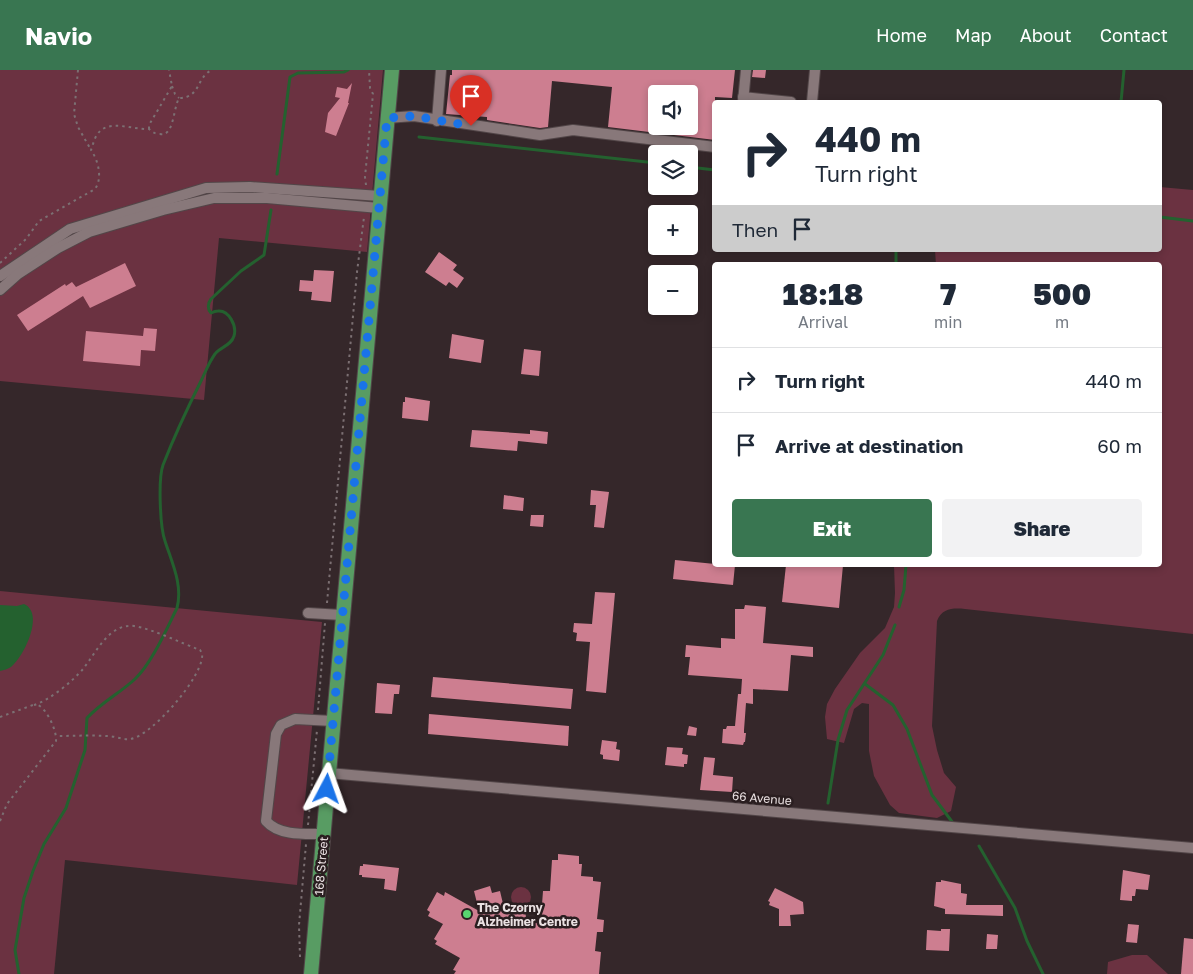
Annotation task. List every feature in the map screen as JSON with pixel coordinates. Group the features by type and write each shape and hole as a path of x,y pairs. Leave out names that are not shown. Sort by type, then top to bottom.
{"main road":[{"name":"168 Street","path":"311,974 332,721 392,70"}],"street":[{"path":"437,121 441,70"},
{"path":"743,100 746,70"},
{"path":"812,100 815,70"},
{"path":"387,118 414,116 437,121 540,134 573,130 712,146"},
{"path":"0,276 70,229 206,188 250,187 379,202"},
{"path":"0,290 18,274 58,248 89,232 163,210 214,198 379,202"},
{"path":"308,613 342,615"},
{"path":"323,834 278,830 266,821 276,734 281,725 295,719 332,721"},
{"name":"66 Avenue","path":"328,774 1193,848"}],"path":[{"path":"0,263 26,239 39,221 95,189 99,180 98,161 78,127 74,114 78,70"},
{"path":"169,70 175,94 182,99 194,93 204,75 212,70"},
{"path":"366,184 372,97 370,70"},
{"path":"149,130 149,124 172,86"},
{"path":"91,150 97,134 103,128 109,126 149,130 162,135 168,132 179,98"},
{"path":"356,274 364,218"},
{"path":"0,717 46,700 77,675 99,645 121,628 131,626 144,629 200,650 203,658 180,698 161,720 138,736 128,739 108,736 56,736"},
{"path":"0,821 7,804 56,741 56,736 44,710 39,705 34,705"}],"shaded area":[{"path":"0,70 383,70 367,252 219,238 204,400 0,381"},
{"path":"1162,187 1193,190 1193,634 965,609 945,611 937,621 932,726 944,773 956,787 951,811 937,818 899,813 890,805 874,776 869,751 869,704 862,703 854,709 844,743 827,739 825,717 827,704 860,653 885,628 894,607 894,567 1162,567 1162,262 936,262 935,252 1162,252"},
{"path":"0,591 322,622 297,885 65,860 54,974 0,974"},
{"path":"24,604 30,609 33,616 30,635 16,662 10,668 0,671 0,605 17,606"},
{"path":"521,887 528,890 531,897 528,904 521,907 514,904 511,897 514,890"},
{"path":"1132,955 1147,955 1168,974 1107,974 1108,962"}],"building":[{"path":"452,70 735,70 732,98 715,97 715,100 712,100 712,140 674,135 698,135 698,85 648,85 648,132 608,127 612,87 552,81 548,127 540,128 487,120 487,117 446,114"},
{"path":"753,70 766,70 765,78 752,77"},
{"path":"352,83 349,103 336,136 325,132 328,113 340,98 335,97 337,87 347,89"},
{"path":"439,252 457,265 453,270 464,278 457,288 449,282 446,286 425,272"},
{"path":"125,263 136,286 90,308 83,296 28,331 17,315 65,284 66,286 72,282 76,287"},
{"path":"314,270 334,271 331,302 311,300 312,292 299,291 300,280 313,281"},
{"path":"144,328 157,329 155,351 141,350 140,366 83,361 86,331 143,336"},
{"path":"452,334 484,340 481,363 449,358"},
{"path":"524,349 541,351 539,376 521,374"},
{"path":"405,397 430,401 428,421 402,418"},
{"path":"472,430 530,434 530,430 548,432 547,444 518,441 517,451 470,447"},
{"path":"591,490 609,492 604,528 594,527 596,505 590,505"},
{"path":"504,495 524,498 523,511 503,509"},
{"path":"531,515 544,515 543,527 530,526"},
{"path":"675,560 712,564 712,567 735,567 733,585 673,579"},
{"path":"786,567 843,567 839,608 782,602"},
{"path":"595,592 615,593 606,693 586,691 590,642 576,641 577,633 573,632 574,623 592,624"},
{"path":"745,605 766,607 763,643 813,647 813,657 791,655 788,691 753,689 753,704 746,703 744,733 746,733 743,745 722,743 723,729 726,729 727,726 735,726 738,694 741,694 742,679 688,675 690,657 685,657 686,645 721,648 721,638 735,639 735,609 744,609"},
{"path":"433,677 573,689 571,709 431,697"},
{"path":"377,683 400,685 399,694 394,694 392,714 375,713"},
{"path":"429,714 569,726 568,746 428,734"},
{"path":"689,726 697,728 696,736 687,735"},
{"path":"602,740 617,742 616,749 620,750 619,761 603,759 603,755 600,754"},
{"path":"667,747 683,748 682,754 688,755 687,764 684,764 684,767 665,765"},
{"path":"704,757 715,758 713,775 733,777 732,792 700,790"},
{"name":"The Czorny Alzheimer Centre","path":"558,854 579,856 579,864 582,864 581,876 593,877 593,881 601,882 597,919 604,920 603,932 597,932 595,951 601,952 599,974 454,974 456,971 453,970 460,958 435,944 437,941 434,939 443,924 428,916 430,912 427,910 437,892 444,896 445,892 479,911 474,891 490,886 492,893 500,891 504,908 524,904 526,917 541,918 543,891 550,891 552,860 558,860"},
{"path":"363,864 399,868 396,891 384,889 385,879 362,877 362,875 359,875 360,866 363,866"},
{"path":"1123,870 1150,875 1148,890 1136,889 1135,896 1132,896 1132,901 1120,900"},
{"path":"941,880 961,884 961,893 967,894 966,905 1003,905 1003,916 945,914 945,909 934,906 936,882 941,882"},
{"path":"775,888 803,902 804,914 790,915 791,926 779,926 779,909 769,905 770,902 768,901"},
{"path":"1128,924 1139,925 1137,943 1126,942"},
{"path":"941,929 950,929 949,951 926,950 927,930 941,931"},
{"path":"987,934 998,935 997,949 986,949"},
{"path":"1184,938 1193,939 1193,974 1181,974"}],"waterway":[{"path":"277,174 290,77 298,73 344,72 348,70"},
{"path":"1121,100 1124,70"},
{"path":"419,137 648,162"},
{"path":"698,168 712,170"},
{"path":"19,974 15,950 24,898 44,844 66,808 85,750 87,718 141,672 159,645 177,608 178,582 163,534 160,503 161,472 181,423 211,360 234,336 233,323 229,316 222,311 211,313 208,308 209,302 241,271 264,255 271,210"},
{"path":"1162,217 1193,221"},
{"path":"896,252 896,262"},
{"path":"899,607 904,590 906,567"},
{"path":"828,803 838,740 847,710 883,655 895,625"},
{"path":"865,684 893,705 907,729 932,795 953,823"},
{"path":"979,846 1015,908 1027,941 1043,974"}],"place":[{"name":"The Czorny Alzheimer Centre","path":"467,914"}],"route":[{"path":"327,789 387,118 414,116 471,126"}]}
